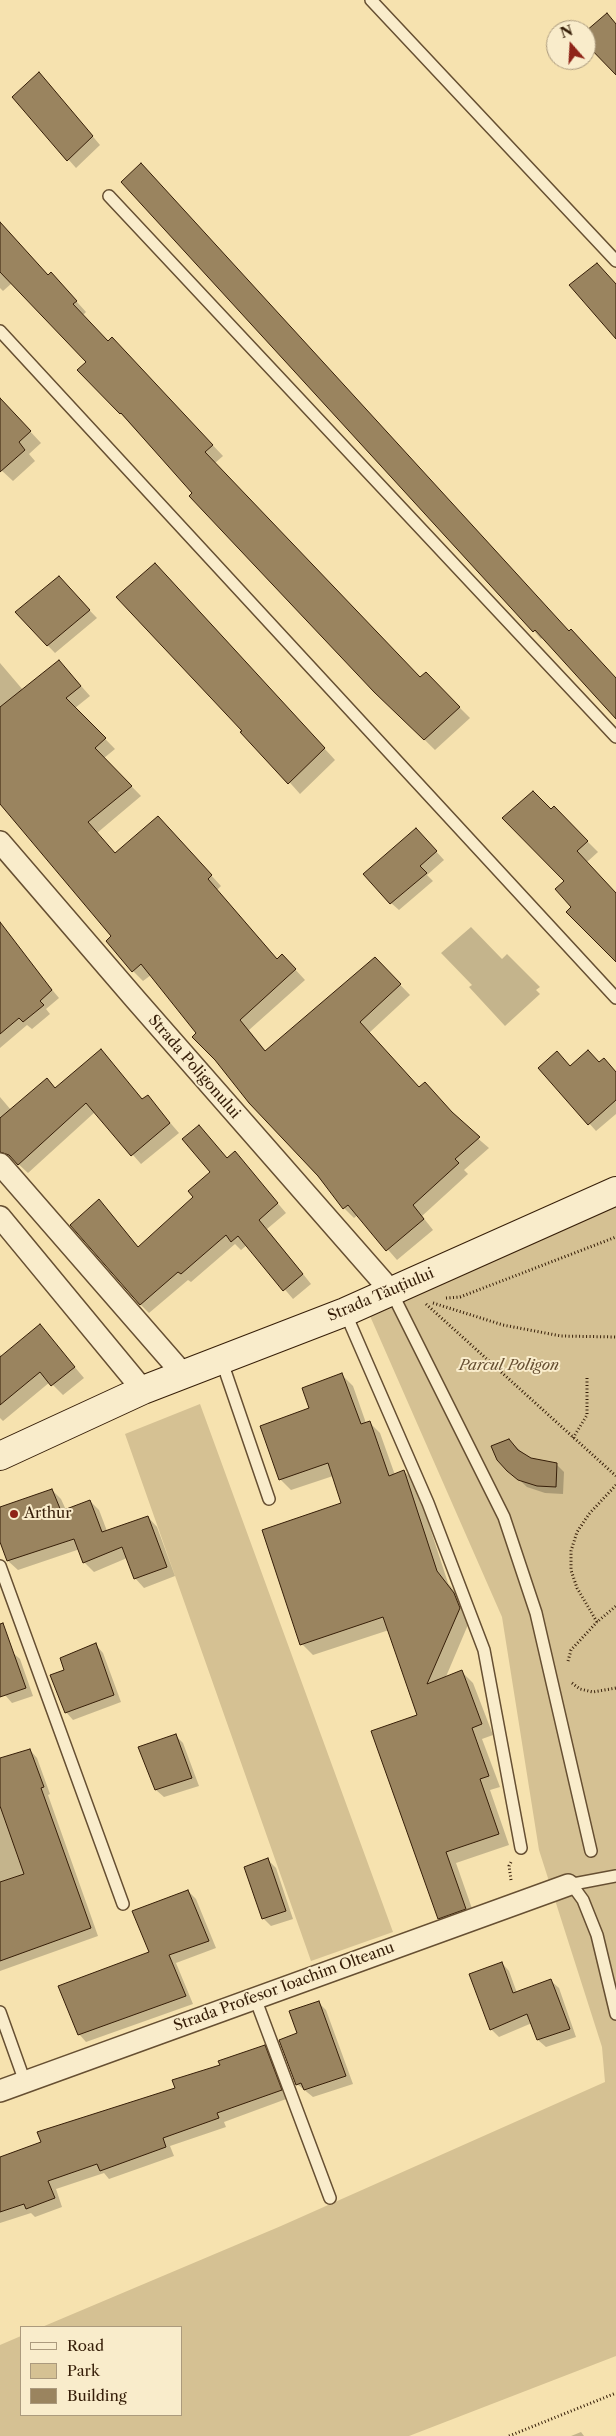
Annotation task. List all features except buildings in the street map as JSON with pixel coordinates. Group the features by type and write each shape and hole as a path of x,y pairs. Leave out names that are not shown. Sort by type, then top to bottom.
{"main road":[{"name":"Strada Tăuțiului","path":"0,1456 143,1390 345,1312 616,1191"}],"street":[{"name":"Strada Poligonului","path":"0,842 148,1015 391,1291"},
{"path":"0,1164 183,1374"},
{"path":"0,1217 143,1390"},
{"name":"Strada Profesor Ioachim Olteanu","path":"0,2091 568,1885"}],"lane":[{"path":"371,0 616,261"},
{"path":"109,196 616,737"},
{"path":"0,332 616,998"},
{"path":"391,1291 504,1518 536,1613 591,1851"},
{"path":"345,1312 428,1503 484,1650 521,1848"},
{"path":"221,1359 269,1499"},
{"path":"0,1566 123,1904"},
{"path":"568,1885 616,1876"},
{"path":"568,1885 575,1888 583,1900 597,1935 616,2014"},
{"path":"255,1998 330,2198"},
{"path":"0,2012 25,2082"}],"path":[{"path":"421,1299 460,1297 616,1238"},
{"path":"421,1299 503,1325 551,1334 616,1337"},
{"path":"421,1299 616,1476"},
{"path":"574,1438 587,1415 586,1378"},
{"path":"597,1622 577,1588 571,1570 571,1551 577,1532 589,1514 616,1485"},
{"path":"567,1668 571,1650 597,1622 616,1606"},
{"path":"569,1678 580,1689 593,1692 616,1688"},
{"path":"521,1848 509,1866 509,1876 521,1901"},
{"path":"508,2436 616,2393"}],"green space":[{"name":"Parcul Poligon","path":"616,1202 616,2356 409,2436 0,2436 0,2345 20,2336 20,2416 182,2416 182,2326 44,2326 281,2226 605,2082 602,2047 539,1850 502,1617 370,1316 441,1280"},
{"path":"200,1404 393,1932 311,1961 125,1434"}],"place":[{"name":"Arthur","path":"14,1514"}]}
